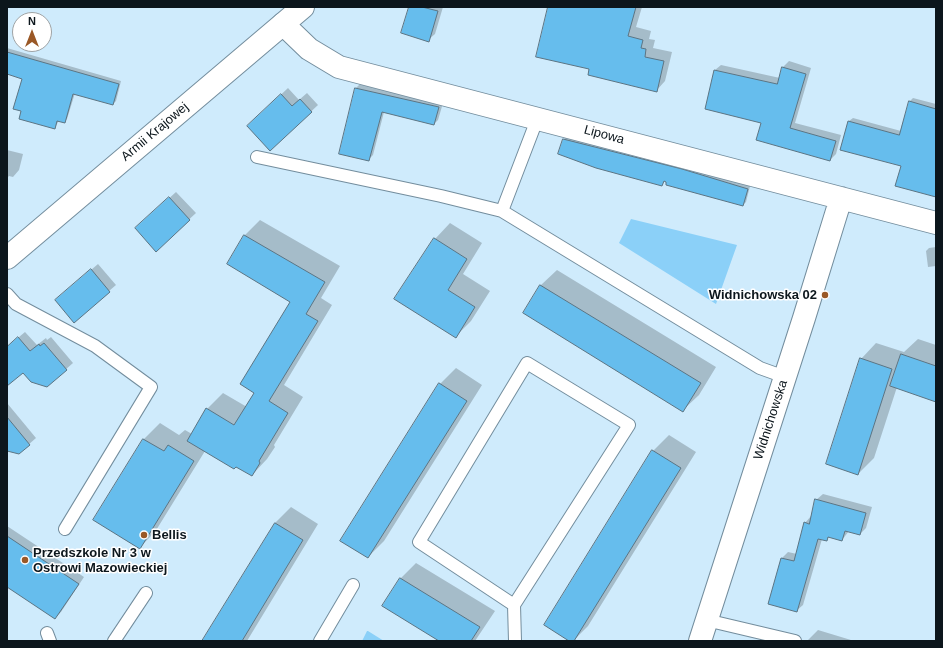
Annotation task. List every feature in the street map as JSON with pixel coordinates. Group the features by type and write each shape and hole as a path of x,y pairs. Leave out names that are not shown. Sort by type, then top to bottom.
{"street":[{"name":"Armii Krajowej","path":"7,258 303,7"},
{"name":"Lipowa","path":"283,24 309,49 340,67 936,223"},
{"name":"Widnichowska","path":"700,641 841,198"}],"lane":[{"path":"502,211 538,118"},
{"path":"257,157 441,196 502,211 760,368 785,377"},
{"path":"7,294 16,304 95,346 151,387 66,529"},
{"path":"514,605 419,542 527,363 629,425 514,605 515,641"},
{"path":"320,641 353,585"},
{"path":"114,641 146,593"},
{"path":"706,620 766,638 795,641"}],"shaded area":[{"path":"631,219 737,245 716,304 619,243"},
{"path":"368,631 384,641 362,641"}],"building":[{"path":"409,7 422,7 438,11 429,42 401,33"},
{"path":"548,7 636,7 628,36 643,40 641,48 646,49 645,57 664,61 657,92 588,75 589,69 536,57"},
{"path":"7,52 119,84 113,105 73,94 65,123 57,121 55,129 19,119 21,111 13,109 22,79 7,74"},
{"path":"782,67 806,74 790,128 836,141 830,161 756,140 761,123 705,109 714,70 777,84"},
{"path":"355,88 439,107 434,125 382,112 369,161 339,154"},
{"path":"281,94 292,106 300,99 312,112 270,151 247,126"},
{"path":"909,101 936,109 936,197 895,186 901,166 840,150 848,121 899,135"},
{"path":"563,139 682,169 748,189 743,206 666,185 666,182 664,181 662,186 596,168 558,154"},
{"path":"169,197 190,220 156,252 135,228"},
{"path":"244,235 325,282 306,314 318,321 269,401 288,413 259,461 260,463 252,476 236,467 234,469 187,441 206,408 234,425 254,393 240,384 290,302 227,264"},
{"path":"434,238 467,259 448,290 475,307 456,338 394,299"},
{"path":"91,269 110,292 74,323 55,300"},
{"path":"540,285 701,383 683,412 523,313"},
{"path":"18,337 30,351 39,344 40,346 44,343 67,370 47,387 31,382 23,373 7,386 7,347"},
{"path":"901,354 936,366 936,402 890,386"},
{"path":"860,358 892,369 858,475 826,464"},
{"path":"439,383 467,401 368,558 340,541"},
{"path":"7,417 30,445 19,454 7,451"},
{"path":"143,439 164,451 168,445 194,461 140,549 93,520"},
{"path":"652,450 681,468 574,641 569,641 544,625"},
{"path":"815,499 866,513 860,535 845,531 842,541 828,537 827,541 818,539 797,612 768,604 781,558 794,561 804,522 809,524"},
{"path":"275,523 303,540 242,641 202,641"},
{"name":"Przedszkole Nr 3 w Ostrowi Mazowieckiej","path":"7,536 79,584 55,619 7,587"},
{"path":"400,578 480,627 471,641 439,641 382,606"}],"place":[{"name":"Widnichowska 02","path":"825,295"},
{"name":"Bellis","path":"144,535"},
{"name":"Przedszkole Nr 3 w Ostrowi Mazowieckiej","path":"25,560"}]}
